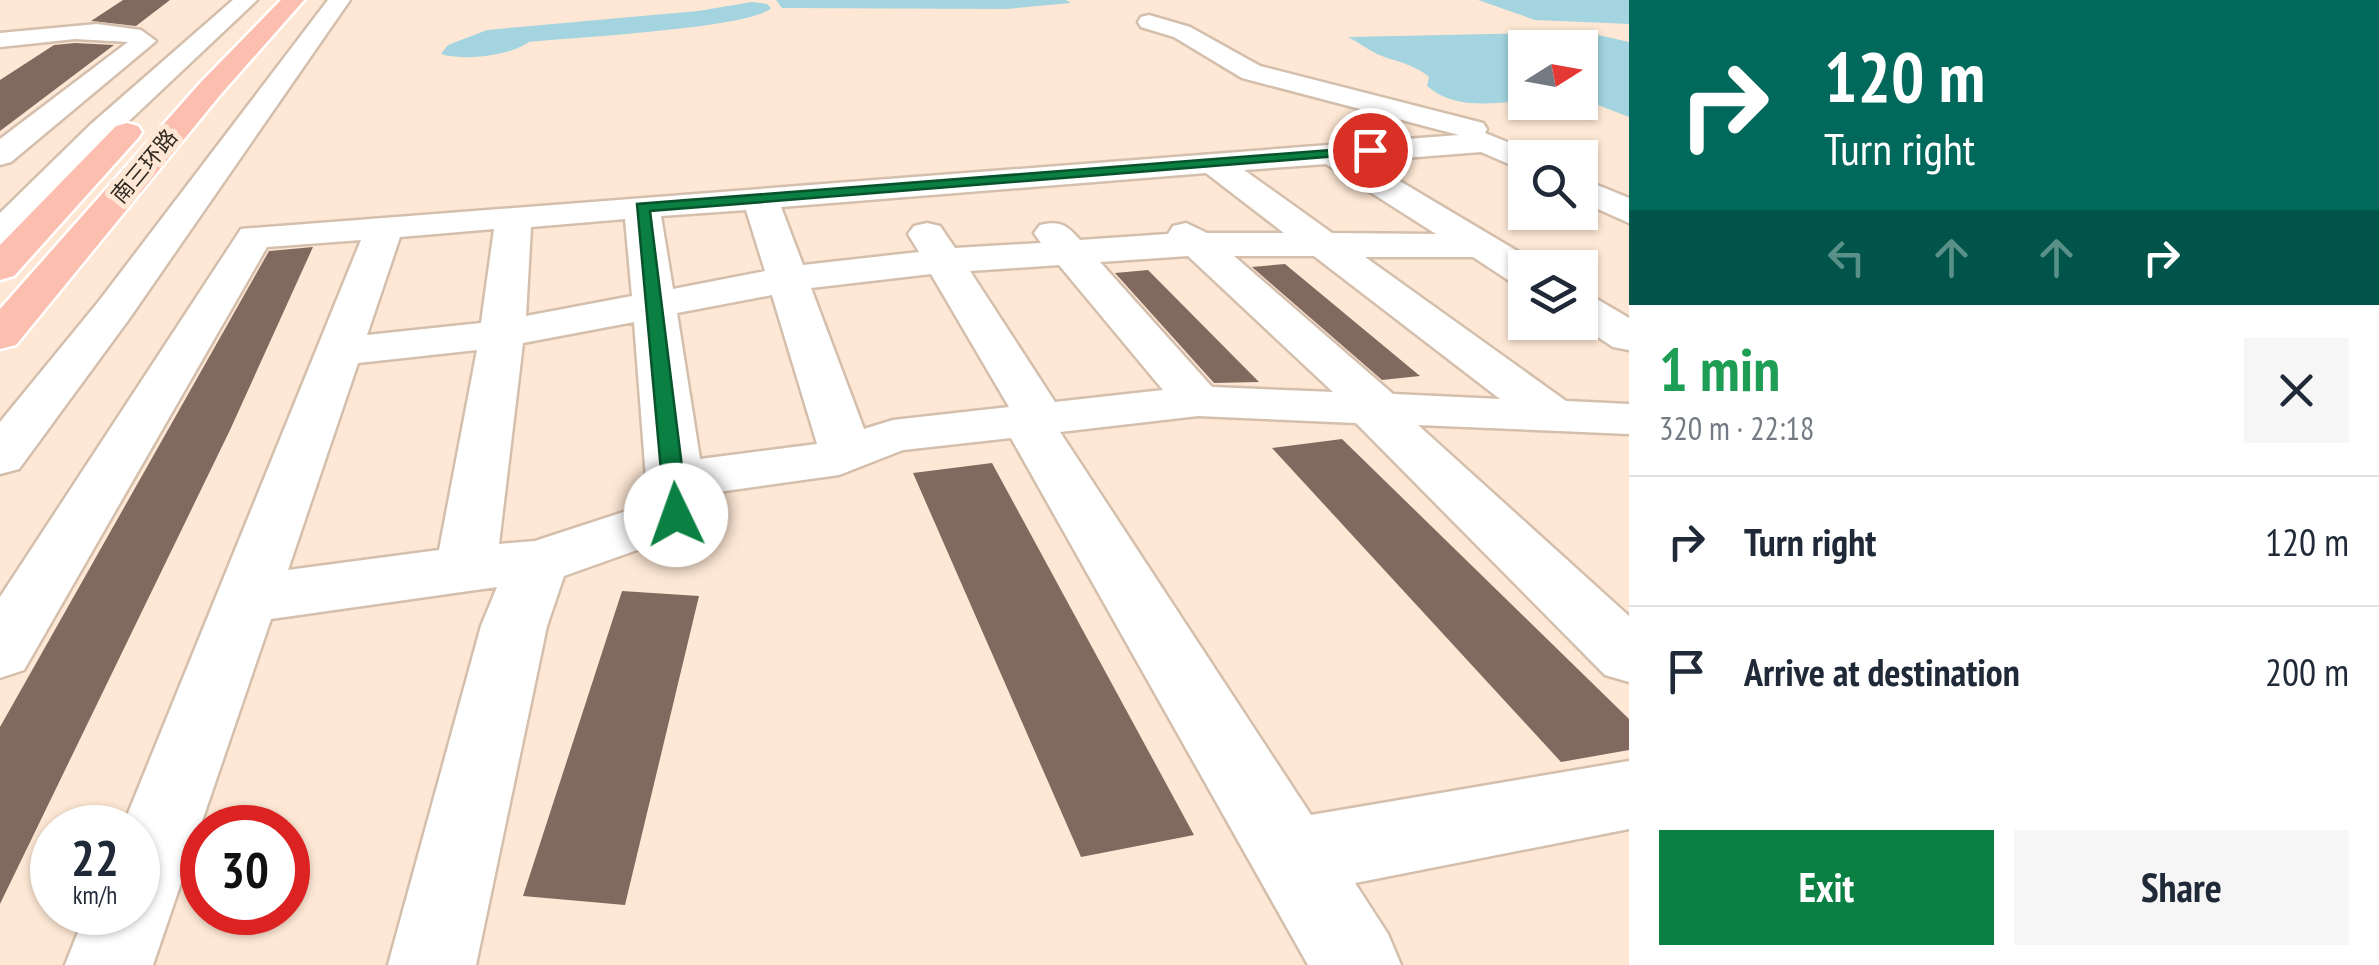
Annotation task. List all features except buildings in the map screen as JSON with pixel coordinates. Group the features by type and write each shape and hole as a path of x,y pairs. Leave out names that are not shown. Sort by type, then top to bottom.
{"main road":[{"name":"南三环路","path":"1,241 267,0"},
{"name":"南三环路","path":"0,336 211,88 293,0"}],"street":[{"path":"0,458 114,310 338,0"},
{"path":"1,241 101,131 241,4"},
{"path":"193,12 241,4"},
{"path":"0,29 155,15"},
{"path":"1149,22 1182,32 1251,72 1508,140"},
{"path":"0,54 13,38 103,31 136,34 144,42 0,154"},
{"path":"15,110 60,107"},
{"path":"0,652 254,237 1486,142 1508,153"},
{"path":"1332,154 1508,262"},
{"path":"1213,163 1550,414"},
{"path":"1115,170 1372,405 1629,656"},
{"path":"1598,177 1629,190"},
{"path":"1006,179 1198,401"},
{"path":"898,188 1357,965"},
{"path":"1598,197 1629,212"},
{"path":"760,198 846,455"},
{"path":"248,599 466,568 538,562 676,515 676,480 642,207"},
{"path":"466,568 502,334 514,216"},
{"path":"160,832 386,226"},
{"path":"341,352 502,334 788,280 942,261 1198,244 1481,246"},
{"path":"1598,317 1629,337"},
{"path":"676,480 846,455 893,436 1198,401 1372,405 1629,419"},
{"path":"432,965 514,626 538,562"},
{"path":"1292,857 1629,795"},
{"path":"109,965 120,935"}],"water":[{"path":"776,0 1071,3 1006,9 782,8"},
{"path":"1478,0 1629,0 1629,24 1535,20"},
{"path":"752,2 771,8 757,15 697,26 529,42 486,56 441,54 448,45 487,30 698,11"},
{"path":"1508,34 1508,102 1449,99 1427,86 1429,77 1423,72 1377,54 1348,37"},
{"path":"1598,35 1629,42 1629,117 1598,105"}],"route":[{"path":"676,515 676,480 642,207 1370,150"}]}
